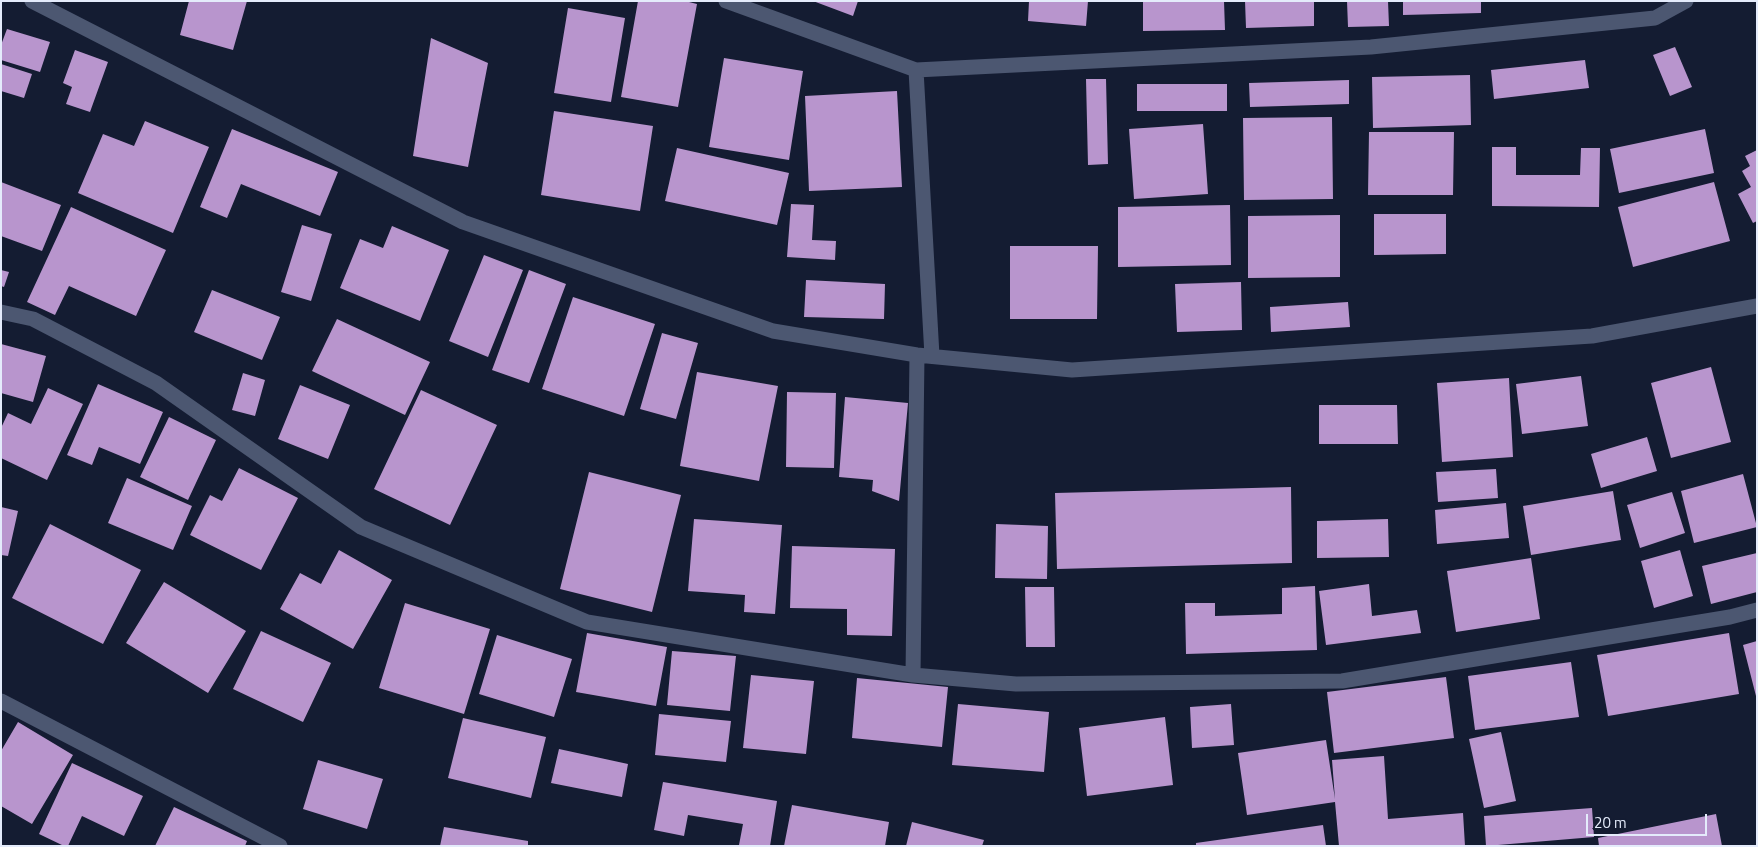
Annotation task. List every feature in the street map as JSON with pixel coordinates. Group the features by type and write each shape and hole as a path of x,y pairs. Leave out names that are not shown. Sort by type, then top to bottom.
{"street":[{"path":"32,1 463,222 773,331 924,355 1072,370 1592,336 1757,306"},
{"path":"726,1 916,70 1370,47 1655,18 1686,1"},
{"path":"913,675 924,355 916,70"},
{"path":"1,312 33,319 156,383 361,527 587,622 913,675 1016,684 1342,681 1730,617 1757,610"},
{"path":"1,701 280,846"}],"building":[{"path":"189,1 247,1 233,50 180,35"},
{"path":"638,1 685,1 697,4 678,107 621,97"},
{"path":"813,1 858,1 853,16"},
{"path":"1029,1 1088,1 1086,26 1028,21"},
{"path":"1143,1 1224,1 1225,30 1143,31"},
{"path":"1245,1 1314,1 1314,26 1246,28"},
{"path":"1347,1 1388,1 1389,26 1348,27"},
{"path":"1403,1 1481,1 1481,13 1403,15"},
{"path":"568,8 625,18 611,102 554,93"},
{"path":"7,29 50,42 40,72 1,60 1,45"},
{"path":"431,38 488,63 468,167 413,156"},
{"path":"1675,47 1692,87 1670,96 1653,55"},
{"path":"75,50 108,62 90,112 66,104 72,87 63,83"},
{"path":"724,58 803,71 789,160 709,147"},
{"path":"1585,60 1589,88 1494,99 1491,70"},
{"path":"1,64 32,74 24,98 1,91"},
{"path":"1470,75 1471,125 1373,128 1372,77"},
{"path":"1086,79 1106,79 1108,164 1088,165"},
{"path":"1349,80 1349,104 1250,107 1249,83"},
{"path":"1137,84 1227,84 1227,111 1137,111"},
{"path":"897,91 902,187 809,191 805,96"},
{"path":"554,111 653,126 640,211 541,195"},
{"path":"1332,117 1333,199 1244,200 1243,118"},
{"path":"145,121 209,147 173,233 78,193 103,134 134,146"},
{"path":"1203,124 1208,194 1134,199 1129,129"},
{"path":"232,129 338,172 320,216 241,184 227,218 200,207"},
{"path":"1705,129 1714,173 1619,193 1610,149"},
{"path":"1369,132 1454,132 1453,195 1368,195"},
{"path":"1492,147 1516,147 1516,175 1580,175 1581,148 1600,148 1599,207 1492,206"},
{"path":"677,148 789,173 777,225 665,201"},
{"path":"1757,150 1757,221 1753,223 1738,194 1751,187 1742,171 1750,166 1745,156"},
{"path":"1,182 61,205 42,251 1,236"},
{"path":"1714,182 1730,241 1633,267 1618,207"},
{"path":"791,204 814,205 812,240 836,241 835,260 787,257"},
{"path":"1230,205 1231,265 1118,267 1118,207"},
{"path":"71,207 166,250 136,316 69,286 55,315 27,302"},
{"path":"1374,214 1446,214 1446,254 1374,255"},
{"path":"1340,215 1340,277 1248,278 1248,216"},
{"path":"302,225 332,234 311,301 281,292"},
{"path":"392,226 449,250 420,321 340,288 360,239 383,248"},
{"path":"1010,246 1098,246 1097,319 1010,319"},
{"path":"484,255 523,270 488,357 449,341"},
{"path":"1,270 9,272 4,287 1,286"},
{"path":"529,270 566,284 529,383 492,370"},
{"path":"806,280 885,284 884,319 804,317"},
{"path":"1241,282 1242,330 1177,332 1175,284"},
{"path":"212,290 280,317 262,360 194,332"},
{"path":"573,297 655,324 624,416 542,389"},
{"path":"1348,302 1350,327 1271,332 1270,307"},
{"path":"337,319 430,362 405,415 312,371"},
{"path":"662,333 698,343 676,419 640,409"},
{"path":"1,344 46,356 33,402 1,393"},
{"path":"1711,367 1731,442 1671,458 1651,383"},
{"path":"697,372 778,386 759,481 680,466"},
{"path":"243,373 265,380 255,416 232,410"},
{"path":"1581,376 1588,426 1522,434 1516,384"},
{"path":"1509,378 1513,457 1442,462 1437,383"},
{"path":"98,384 163,412 140,464 99,447 92,465 67,455"},
{"path":"300,385 350,405 328,459 278,439"},
{"path":"48,388 83,404 47,480 1,458 1,428 8,413 31,424"},
{"path":"421,390 497,425 450,525 374,489"},
{"path":"787,392 836,393 834,468 786,467"},
{"path":"845,397 908,403 899,501 872,491 873,480 839,477"},
{"path":"1319,405 1397,405 1398,444 1319,444"},
{"path":"169,417 216,440 188,500 140,477"},
{"path":"1647,437 1657,471 1601,488 1591,454"},
{"path":"239,468 298,498 261,570 190,535 210,495 222,501"},
{"path":"1496,469 1498,498 1438,502 1436,472"},
{"path":"589,472 681,495 652,612 560,589"},
{"path":"1743,474 1757,527 1694,543 1681,491"},
{"path":"127,478 192,506 173,550 108,523"},
{"path":"1291,487 1292,563 1057,569 1055,493"},
{"path":"1613,491 1621,540 1531,555 1523,506"},
{"path":"1672,492 1685,533 1640,548 1627,505"},
{"path":"1506,503 1509,538 1437,544 1435,510"},
{"path":"1,507 18,511 8,556 1,555"},
{"path":"694,519 782,525 775,614 744,612 745,595 688,591"},
{"path":"1388,519 1389,557 1317,558 1317,521"},
{"path":"50,524 141,570 103,644 12,598"},
{"path":"996,524 1048,526 1047,579 995,578"},
{"path":"792,546 895,549 892,636 847,635 847,609 790,608"},
{"path":"339,550 392,580 353,649 280,609 300,573 321,584"},
{"path":"1680,550 1693,596 1654,608 1641,561"},
{"path":"1757,553 1757,592 1711,604 1702,566"},
{"path":"1531,558 1540,619 1456,632 1447,571"},
{"path":"164,582 246,631 208,693 126,643"},
{"path":"1369,584 1372,616 1417,610 1421,633 1326,645 1319,591"},
{"path":"1315,586 1317,650 1186,654 1185,603 1215,603 1215,616 1282,614 1282,588"},
{"path":"1025,587 1054,587 1055,647 1026,647"},
{"path":"405,603 490,629 464,714 379,688"},
{"path":"261,631 331,663 303,722 233,689"},
{"path":"587,633 667,647 656,706 576,692"},
{"path":"1729,633 1739,694 1608,716 1597,655"},
{"path":"497,635 572,659 554,717 479,694"},
{"path":"1757,641 1757,696 1756,696 1743,645"},
{"path":"672,651 736,656 730,711 667,705"},
{"path":"1571,662 1579,717 1475,730 1468,676"},
{"path":"751,675 814,681 806,754 743,748"},
{"path":"1446,677 1454,738 1334,753 1327,692"},
{"path":"857,678 948,687 942,747 852,738"},
{"path":"958,704 1049,712 1044,772 952,765"},
{"path":"1231,704 1234,745 1192,748 1190,707"},
{"path":"659,714 731,721 726,762 655,755"},
{"path":"1165,717 1173,785 1087,796 1079,728"},
{"path":"463,718 546,737 531,798 448,778"},
{"path":"18,722 73,755 32,824 1,806 1,751"},
{"path":"1501,732 1516,801 1484,808 1469,739"},
{"path":"1326,740 1335,799 1332,760 1384,756 1388,819 1463,813 1465,846 1339,846 1335,802 1247,815 1238,753"},
{"path":"559,749 628,764 622,797 551,783"},
{"path":"318,760 383,779 367,829 303,809"},
{"path":"72,763 143,796 124,836 82,816 68,846 64,846 39,834"},
{"path":"663,782 777,801 770,846 739,845 743,824 688,815 684,836 654,830"},
{"path":"792,805 889,822 885,846 784,846"},
{"path":"174,807 247,841 245,846 155,846"},
{"path":"1592,808 1594,837 1486,846 1484,816"},
{"path":"1716,814 1722,846 1599,846 1598,838"},
{"path":"912,822 984,840 982,846 906,846"},
{"path":"1323,825 1326,846 1196,846 1196,843"},
{"path":"444,827 528,841 528,846 440,846"}]}
